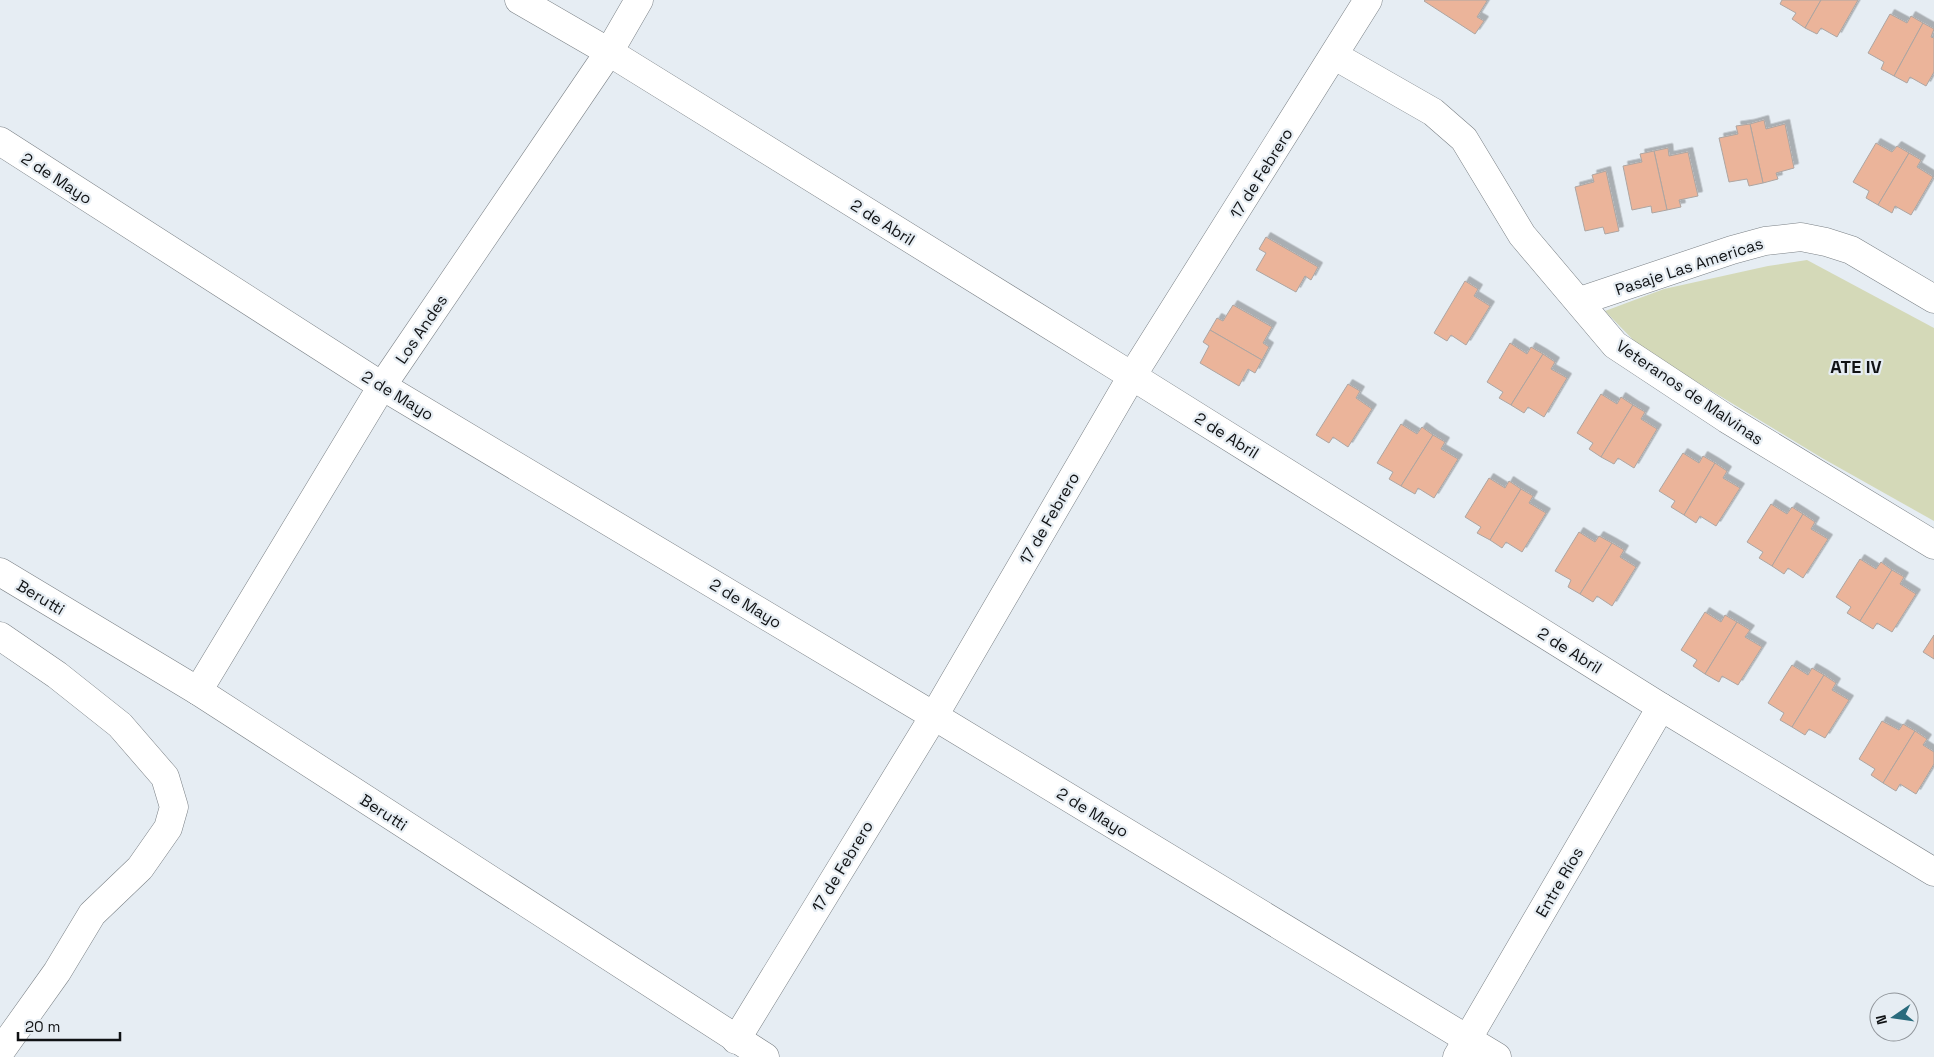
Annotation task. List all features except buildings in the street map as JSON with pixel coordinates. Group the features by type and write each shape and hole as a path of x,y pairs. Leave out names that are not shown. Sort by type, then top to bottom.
{"street":[{"name":"2 de Abril","path":"519,0 609,52 1132,376 1660,707 1934,872"},
{"name":"Los Andes","path":"198,691 382,386 609,52 639,0"},
{"name":"17 de Febrero","path":"736,1040 934,716 1132,376 1335,56 1368,0"},
{"name":"Veteranos de Malvinas","path":"1335,56 1433,112 1464,139 1522,235 1615,345 1735,424 1934,544"},
{"name":"2 de Mayo","path":"0,141 382,386 934,716 1462,1048 1497,1057"},
{"name":"Pasaje Las Americas","path":"1580,302 1732,250 1765,241 1801,237 1851,250 1934,299"},
{"name":"Berutti","path":"0,572 198,691 765,1057"},
{"path":"0,636 57,675 120,725 165,777 174,807 168,828 140,868 92,914 57,972 0,1052"},
{"name":"Entre Ríos","path":"1462,1048 1660,707"}],"green space":[{"path":"1807,260 1934,328 1934,521 1822,458 1641,348 1605,311 1664,289 1768,266"}],"district":[{"name":"ATE IV","path":"1856,367"}]}
